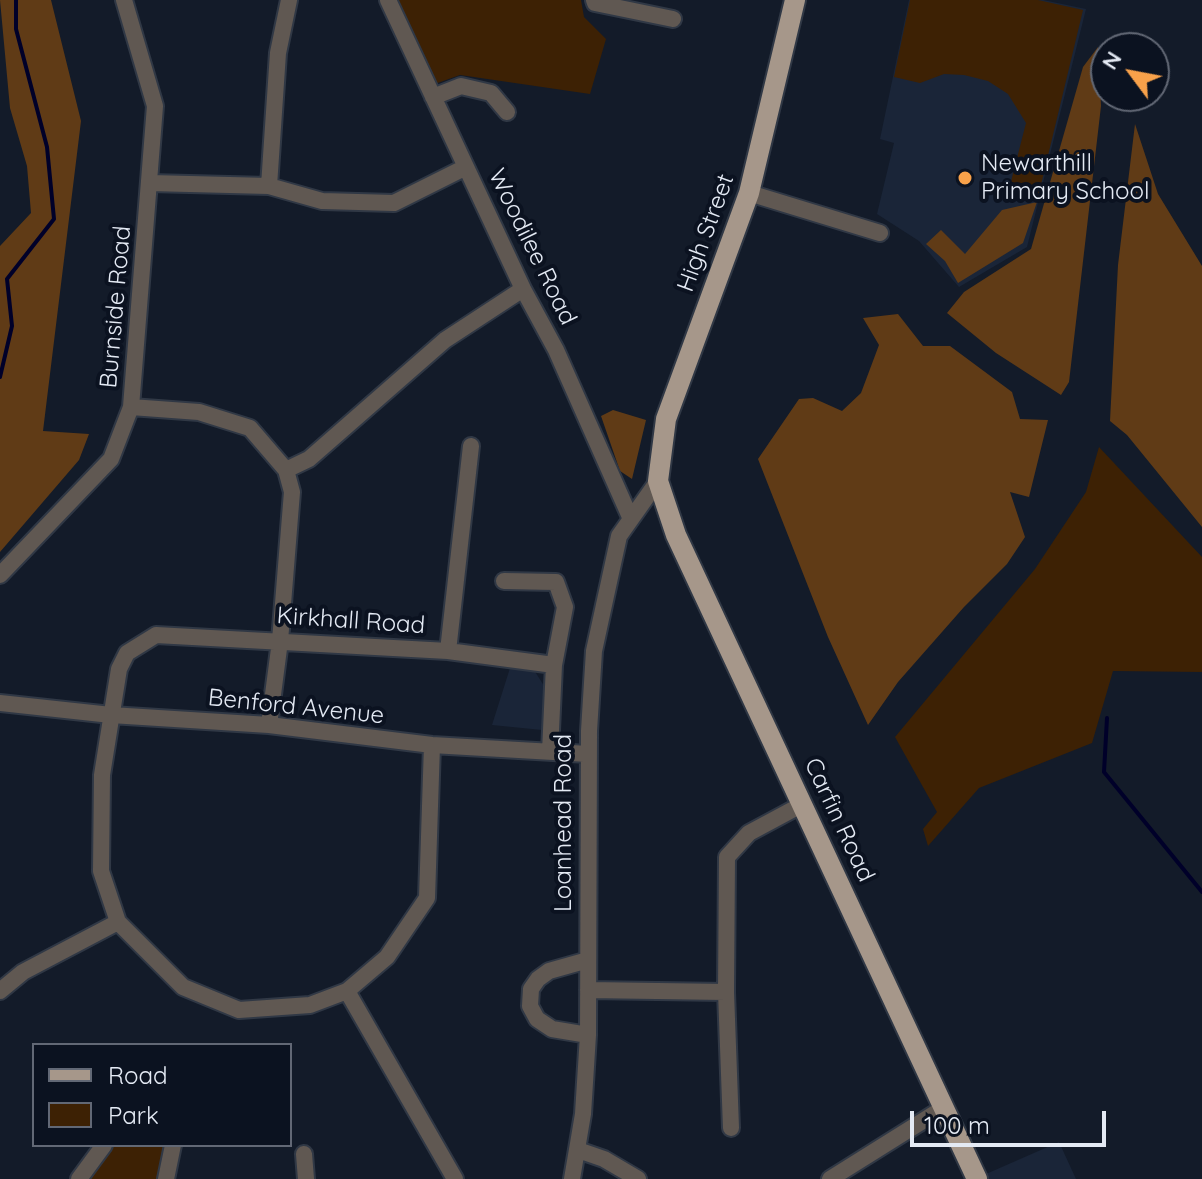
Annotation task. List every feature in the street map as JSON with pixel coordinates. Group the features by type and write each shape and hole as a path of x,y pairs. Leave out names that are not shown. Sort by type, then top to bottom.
{"main road":[{"name":"High Street","path":"658,481 666,419 749,193 795,0"},
{"name":"Carfin Road","path":"658,481 676,535 977,1179"}],"street":[{"name":"Burnside Road","path":"0,575 111,459 131,407 155,106 124,0"},
{"path":"269,186 278,53 289,0"},
{"name":"Woodilee Road","path":"388,0 523,289 556,350 630,517"},
{"path":"594,0 595,3 673,19"},
{"path":"433,97 461,86 491,93 507,112"},
{"path":"150,183 269,186 322,201 394,203 466,167"},
{"path":"749,193 880,233"},
{"path":"286,470 309,459 445,340 523,289"},
{"path":"131,407 199,412 250,428 286,470 292,492 280,641 269,725"},
{"path":"448,651 471,446"},
{"name":"Loanhead Road","path":"572,1179 578,1150 588,1035 589,691 600,616 619,536 658,481"},
{"path":"504,581 556,582 565,607 554,665 550,752"},
{"name":"Kirkhall Road","path":"118,922 101,871 102,775 119,669 127,653 156,635 448,651 554,665"},
{"name":"Benford Avenue","path":"0,703 111,715 269,725 432,745 588,754"},
{"path":"0,991 23,972 118,922 183,987 239,1010 310,1005 347,991 387,957 427,898 432,745"},
{"path":"731,1128 726,992 727,857 749,833 803,804"},
{"path":"588,960 549,971 538,979 531,989 530,1006 537,1019 552,1029 588,1035"},
{"path":"588,990 726,992"},
{"path":"347,991 455,1179"},
{"path":"830,1179 945,1107"},
{"path":"79,1179 103,1147"},
{"path":"166,1179 173,1147"},
{"path":"578,1150 604,1159 638,1179"},
{"path":"304,1154 306,1179"}],"shaded area":[{"path":"0,0 51,0 81,121 43,431 89,434 79,460 0,552 0,246 31,213 27,166 10,108"},
{"name":"Newarthill Primary School","path":"909,0 1043,0 1086,9 1027,247 959,287 919,241 877,214 894,143 880,139"},
{"path":"1090,58 1090,112 1100,112 1069,382 1061,395 996,353 947,313 964,292 1031,249 1083,67"},
{"path":"1135,124 1158,194 1202,266 1202,527 1127,435 1110,421 1118,265"},
{"path":"1037,202 1023,243 958,283 945,261 926,244 941,230 965,254 1002,210"},
{"path":"898,314 923,346 950,346 1012,392 1020,419 1048,420 1029,497 1010,492 1025,537 1007,564 964,607 898,682 868,725 828,637 758,459 799,399 813,398 842,411 861,393 879,345 863,318"},
{"path":"613,410 646,420 632,479 620,471 601,416"},
{"path":"510,668 534,670 546,689 542,730 492,725"},
{"path":"1059,1142 1076,1179 989,1179 986,1174"}],"green space":[{"path":"392,0 581,0 584,17 606,39 590,94 460,75 432,85"},
{"path":"910,0 1038,0 1083,10 1039,193 1007,197 1026,123 1008,94 988,81 964,75 944,74 920,83 894,77"},
{"path":"1099,447 1202,557 1202,672 1113,671 1092,743 979,788 928,846 923,829 937,812 895,737 1035,569 1086,492"},
{"path":"111,1147 166,1147 161,1179 87,1179"}],"waterway":[{"path":"0,377 12,326 7,279 54,219 47,147 16,29 16,0"},
{"path":"1107,718 1104,772 1202,892"}],"place":[{"name":"Newarthill Primary School","path":"965,178"}]}
